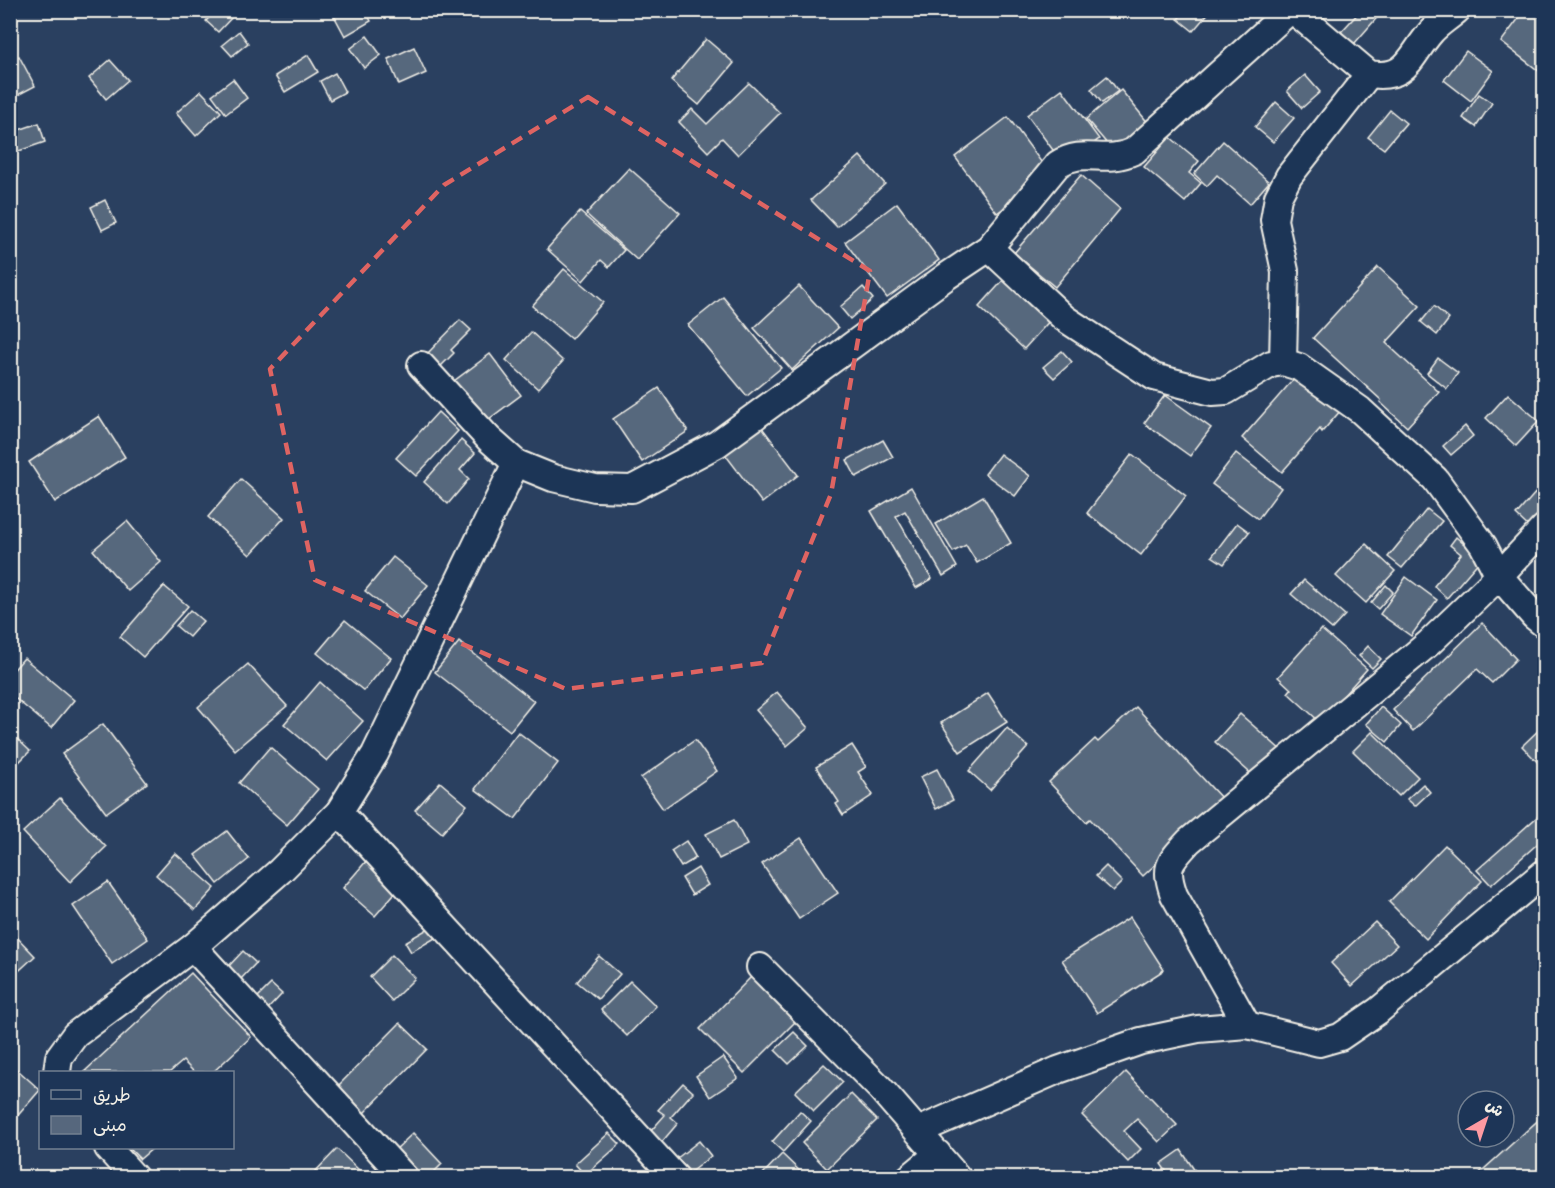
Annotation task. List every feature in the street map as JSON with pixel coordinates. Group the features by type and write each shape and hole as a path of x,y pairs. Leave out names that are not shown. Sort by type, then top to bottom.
{"street":[{"path":"421,365 489,439 516,462 553,478 595,488 632,489 717,444 988,248 1058,164 1080,155 1110,158 1134,151 1292,10 1369,74 1391,76 1402,69 1432,32 1456,10"},
{"path":"1283,362 1285,271 1274,220 1278,197 1296,167 1369,74"},
{"path":"988,248 1064,318 1154,377 1212,392 1226,391 1271,364 1283,362 1299,367 1360,410 1435,479 1483,545 1499,576 1534,616 1545,624"},
{"path":"57,1071 59,1057 75,1035 194,947 280,871 339,812 375,754 516,462"},
{"path":"1247,1025 1174,895 1168,876 1172,860 1189,841 1429,643 1545,528"},
{"path":"339,812 676,1178"},
{"path":"918,1131 1058,1070 1141,1041 1198,1029 1247,1025 1319,1043 1340,1037 1378,1011 1545,873"},
{"path":"194,947 405,1178"},
{"path":"760,967 880,1088 958,1178"},
{"path":"109,1149 135,1178"},
{"path":"909,1178 938,1154"}],"highlighted area":[{"path":"588,97 870,271 831,494 762,663 566,689 315,580 270,369 444,185"}],"building":[{"path":"216,10 229,10 234,15 218,32 206,21"},
{"path":"331,10 365,10 371,21 345,36"},
{"path":"1186,10 1211,10 1193,31 1178,19"},
{"path":"1361,10 1378,10 1381,13 1354,44 1341,32"},
{"path":"1525,10 1532,10 1544,20 1544,75 1501,42"},
{"path":"239,31 248,43 232,56 222,45"},
{"path":"367,36 381,55 364,68 350,49"},
{"path":"706,39 734,63 699,105 671,81"},
{"path":"414,47 426,73 399,85 388,59"},
{"path":"1466,51 1493,71 1471,101 1444,80"},
{"path":"308,55 318,72 285,92 275,76"},
{"path":"19,56 35,86 10,99 10,61"},
{"path":"110,60 128,80 106,99 89,78"},
{"path":"335,73 345,92 330,100 320,81"},
{"path":"1305,75 1320,92 1302,108 1287,91"},
{"path":"1107,76 1118,91 1102,103 1091,89"},
{"path":"233,79 247,98 226,114 212,95"},
{"path":"749,83 780,113 738,155 722,138 708,152 679,122 692,109 707,124"},
{"path":"1062,89 1099,139 1064,165 1027,115"},
{"path":"1121,90 1149,124 1114,152 1086,119"},
{"path":"201,91 221,112 196,136 176,113"},
{"path":"1479,94 1492,103 1476,127 1463,118"},
{"path":"1276,102 1294,118 1273,142 1255,127"},
{"path":"1390,110 1406,123 1384,149 1368,137"},
{"path":"1008,117 1050,174 997,213 955,157"},
{"path":"39,123 45,142 10,154 10,133"},
{"path":"1170,137 1199,161 1189,173 1201,183 1185,202 1144,167"},
{"path":"1223,141 1269,182 1250,204 1217,175 1207,186 1194,174"},
{"path":"860,156 885,184 837,227 811,200"},
{"path":"629,168 680,213 637,260 586,214"},
{"path":"1081,175 1120,209 1055,287 1014,253"},
{"path":"105,200 116,223 102,230 91,207"},
{"path":"897,203 939,260 887,298 845,242"},
{"path":"580,212 624,250 609,267 601,260 583,281 547,249"},
{"path":"1378,267 1420,306 1386,343 1439,392 1407,427 1313,338"},
{"path":"564,269 603,302 571,339 532,306"},
{"path":"1007,276 1053,317 1024,349 979,307"},
{"path":"799,286 838,328 792,370 754,328"},
{"path":"863,287 873,299 850,319 840,307"},
{"path":"723,297 781,368 747,396 688,325"},
{"path":"1434,306 1449,319 1437,335 1421,322"},
{"path":"460,320 471,330 451,350 454,353 438,369 425,356"},
{"path":"531,332 563,361 538,389 506,360"},
{"path":"1062,351 1072,362 1054,378 1043,367"},
{"path":"490,354 521,395 485,422 454,381"},
{"path":"1438,358 1458,373 1447,389 1427,373"},
{"path":"1306,365 1348,402 1322,432 1320,429 1282,472 1242,438"},
{"path":"659,388 688,431 642,462 613,419"},
{"path":"1508,394 1539,421 1516,446 1486,418"},
{"path":"1165,395 1211,428 1190,456 1144,423"},
{"path":"438,412 458,431 416,476 396,458"},
{"path":"99,416 125,457 55,502 29,462"},
{"path":"760,425 798,475 762,503 724,453"},
{"path":"1465,426 1473,436 1451,455 1443,446"},
{"path":"461,440 475,453 460,470 469,479 448,504 424,482"},
{"path":"883,440 893,457 856,477 847,460"},
{"path":"1236,453 1281,488 1258,519 1212,484"},
{"path":"1000,454 1030,476 1015,496 985,474"},
{"path":"1132,454 1186,496 1141,555 1087,513"},
{"path":"241,479 284,518 250,555 208,517"},
{"path":"1544,483 1544,518 1533,531 1516,515"},
{"path":"911,487 957,567 943,576 905,511 896,516 932,579 916,588 871,511"},
{"path":"983,496 1011,543 977,563 966,545 953,552 936,524"},
{"path":"1427,509 1442,521 1402,568 1388,557"},
{"path":"127,521 161,562 128,591 93,550"},
{"path":"1237,523 1249,532 1224,564 1212,556"},
{"path":"1456,537 1481,559 1447,598 1434,586 1461,554 1450,545"},
{"path":"1366,544 1395,571 1366,603 1336,576"},
{"path":"393,557 428,585 400,619 365,591"},
{"path":"1406,577 1437,600 1411,636 1380,614"},
{"path":"1304,580 1345,615 1332,629 1291,594"},
{"path":"1386,585 1393,592 1378,609 1371,603"},
{"path":"164,586 188,606 143,657 120,637"},
{"path":"190,610 203,621 189,637 176,626"},
{"path":"345,620 391,658 364,691 317,653"},
{"path":"1482,623 1516,659 1492,683 1477,669 1413,731 1393,710"},
{"path":"1321,629 1367,669 1320,722 1288,693 1291,689 1278,677"},
{"path":"459,642 534,701 510,731 435,672"},
{"path":"1368,646 1381,659 1372,668 1359,656"},
{"path":"24,658 74,700 51,728 10,694 10,674"},
{"path":"248,664 287,706 235,750 198,707"},
{"path":"320,682 363,721 327,761 284,724"},
{"path":"777,692 808,728 787,746 756,710"},
{"path":"988,693 1007,722 960,752 941,723"},
{"path":"1136,707 1224,801 1143,876 1090,819 1086,822 1049,782 1095,739 1098,742"},
{"path":"1381,707 1401,725 1387,742 1366,724"},
{"path":"1240,714 1282,751 1257,779 1215,742"},
{"path":"103,724 147,783 106,813 62,754"},
{"path":"1544,725 1544,769 1522,746"},
{"path":"1007,728 1028,747 990,790 969,771"},
{"path":"10,732 30,751 10,771"},
{"path":"518,732 558,763 515,819 475,789"},
{"path":"1372,732 1418,777 1399,796 1353,751"},
{"path":"695,740 717,771 663,809 641,778"},
{"path":"852,745 866,767 858,772 873,795 843,815 836,804 839,802 816,767"},
{"path":"270,747 318,789 287,825 239,783"},
{"path":"937,769 953,800 936,809 920,777"},
{"path":"440,782 467,805 442,833 415,810"},
{"path":"1423,784 1430,792 1415,806 1407,799"},
{"path":"60,798 106,847 70,882 23,832"},
{"path":"1544,811 1544,838 1491,885 1477,870"},
{"path":"734,820 747,845 719,859 706,834"},
{"path":"227,831 249,859 218,884 195,855"},
{"path":"801,838 838,893 799,919 762,864"},
{"path":"686,841 696,858 681,867 671,851"},
{"path":"1445,845 1482,881 1426,939 1389,902"},
{"path":"175,853 215,888 195,910 156,875"},
{"path":"368,859 400,887 375,916 343,888"},
{"path":"1106,866 1122,882 1113,891 1096,876"},
{"path":"698,868 708,885 692,895 682,878"},
{"path":"108,882 148,939 112,964 73,906"},
{"path":"1130,917 1164,970 1097,1013 1062,960"},
{"path":"1375,922 1397,945 1352,986 1331,963"},
{"path":"431,927 437,937 411,952 405,942"},
{"path":"10,930 35,956 10,979"},
{"path":"243,951 256,963 240,980 227,968"},
{"path":"392,955 415,978 392,1001 370,977"},
{"path":"599,956 620,974 598,999 577,982"},
{"path":"191,973 251,1037 214,1071 193,1071 183,1061 171,1071 85,1071"},
{"path":"751,977 796,1021 744,1073 700,1029"},
{"path":"630,981 656,1006 627,1036 601,1010"},
{"path":"271,984 282,994 268,1009 257,998"},
{"path":"400,1023 427,1049 363,1114 336,1088"},
{"path":"794,1032 808,1046 789,1064 775,1050"},
{"path":"723,1057 738,1078 710,1097 696,1076"},
{"path":"10,1063 39,1091 14,1120 10,1117"},
{"path":"824,1064 843,1082 814,1111 795,1092"},
{"path":"1126,1072 1177,1125 1159,1142 1137,1119 1124,1131 1141,1149 1128,1162 1082,1115"},
{"path":"683,1083 693,1092 671,1117 678,1123 661,1143 649,1133 665,1115 658,1110"},
{"path":"851,1094 877,1120 827,1169 802,1143"},
{"path":"800,1111 811,1121 783,1152 772,1142"},
{"path":"1544,1115 1544,1178 1474,1178 1506,1149 1516,1149 1516,1140"},
{"path":"413,1133 442,1164 428,1178 417,1178 393,1152"},
{"path":"609,1133 620,1144 585,1175 575,1164"},
{"path":"699,1141 711,1156 688,1174 676,1159"},
{"path":"130,1149 152,1149 140,1159"},
{"path":"337,1149 361,1172 355,1178 309,1178"},
{"path":"1181,1150 1198,1178 1184,1178 1182,1175 1178,1178 1171,1178 1161,1164"},
{"path":"782,1154 807,1178 759,1178"}]}
